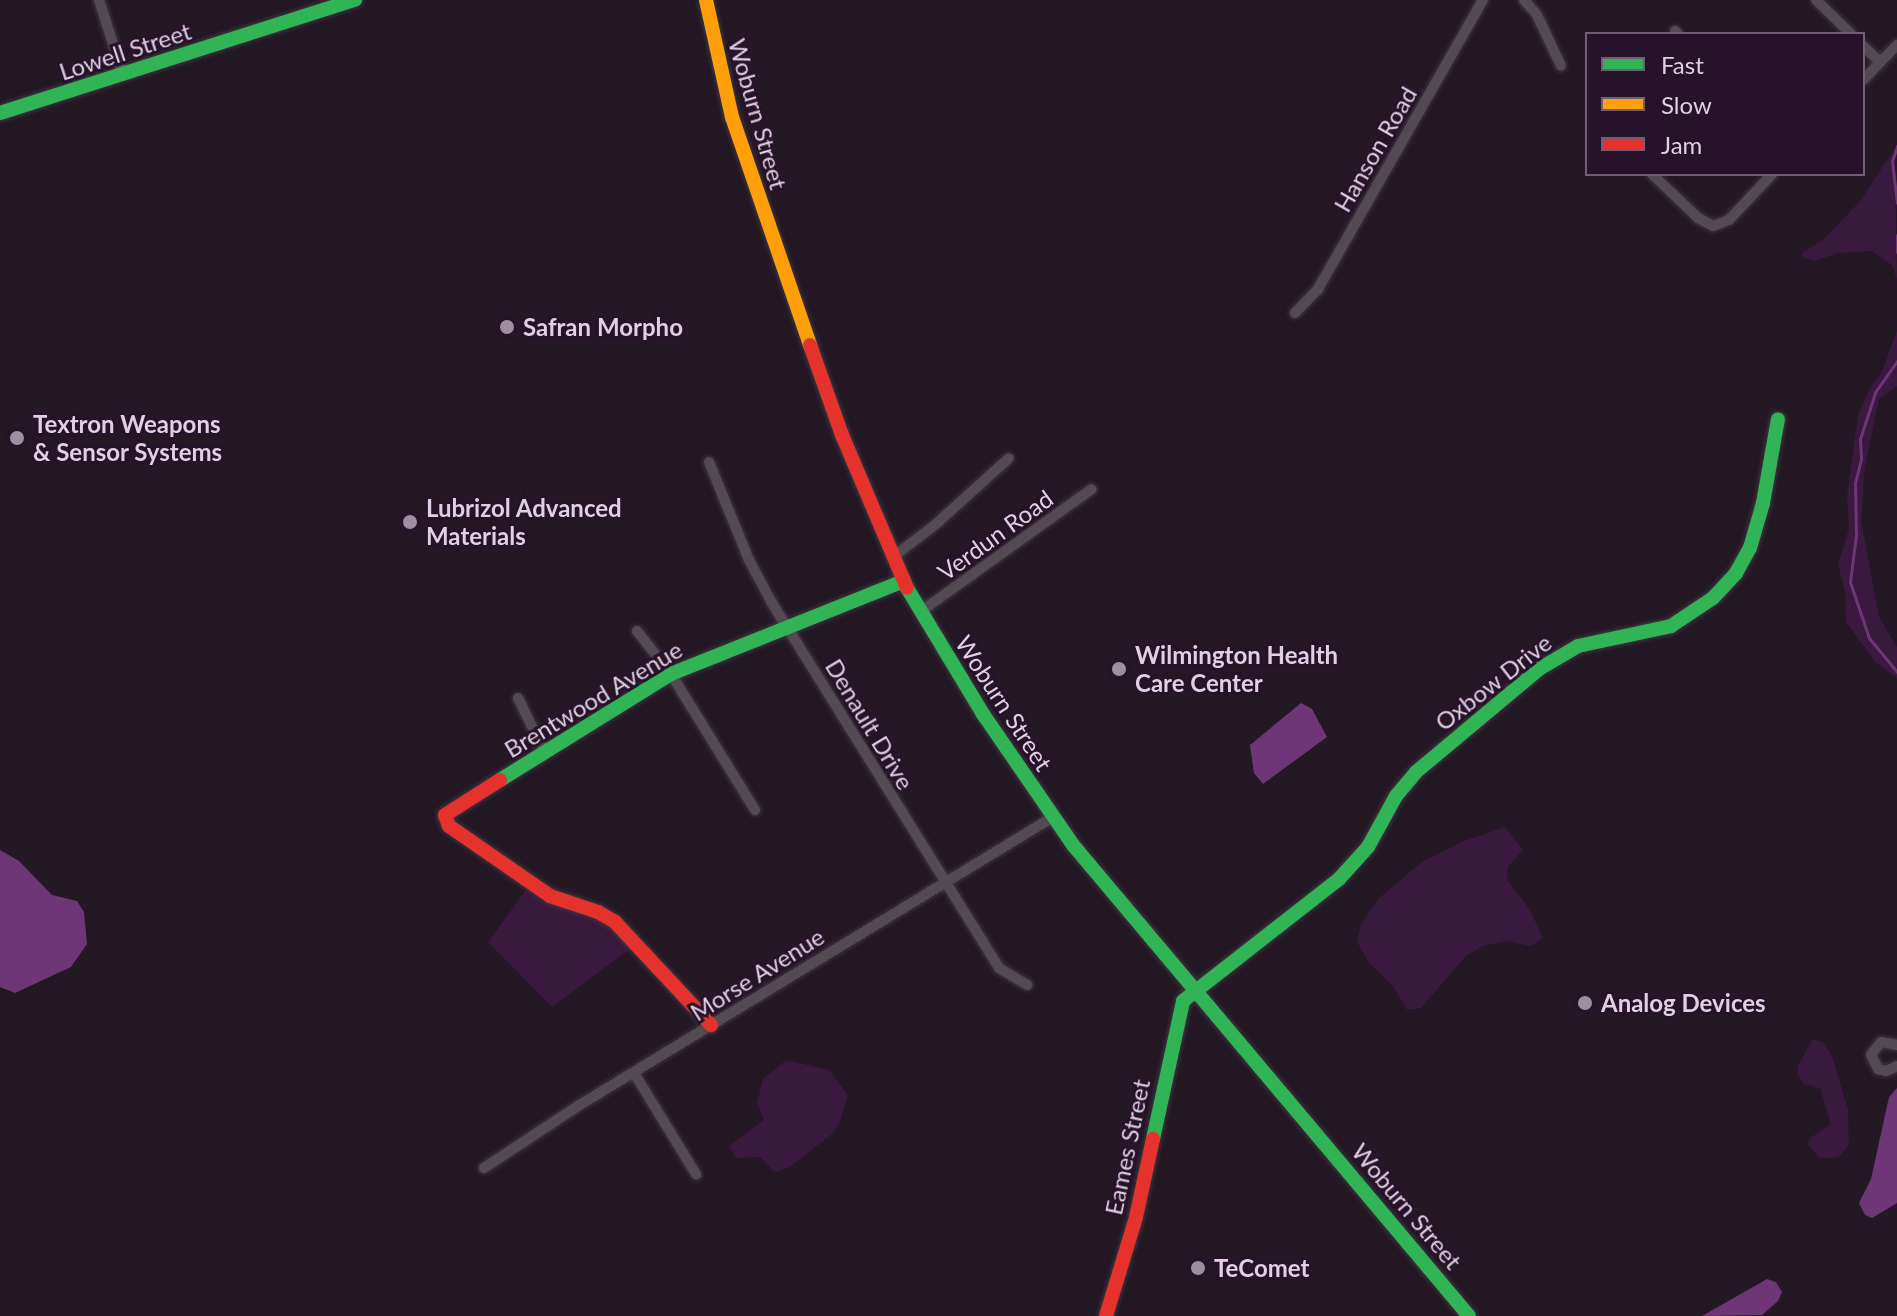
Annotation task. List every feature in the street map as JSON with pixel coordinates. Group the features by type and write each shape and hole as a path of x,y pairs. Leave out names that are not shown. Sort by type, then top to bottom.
{"street":[{"path":"99,0 123,75"},
{"name":"Lowell Street","path":"0,113 355,0"},
{"name":"Woburn Street","path":"706,0 732,117 754,188 842,435 893,557 920,612 1053,817 1194,990 1469,1316"},
{"name":"Hanson Road","path":"1295,313 1318,289 1483,0"},
{"path":"1524,0 1537,15 1561,66"},
{"path":"1816,0 1849,32"},
{"path":"1865,78 1897,45"},
{"path":"1865,48 1880,62"},
{"path":"1654,176 1698,218 1717,226 1729,220 1770,176"},
{"name":"Oxbow Drive","path":"1194,990 1339,879 1368,847 1396,796 1416,772 1539,669 1586,643 1649,634 1671,626 1722,590 1743,561 1757,527 1778,419"},
{"path":"893,557 936,524 1009,458"},
{"name":"Denault Drive","path":"709,462 749,560 787,627 1001,970 1027,985"},
{"name":"Verdun Road","path":"920,612 1092,489"},
{"name":"Brentwood Avenue","path":"711,1025 615,922 598,912 550,896 449,826 446,814 671,674 904,581"},
{"path":"637,631 671,674 755,810"},
{"path":"518,698 545,753"},
{"name":"Morse Avenue","path":"484,1168 711,1025 1053,817"},
{"name":"Eames Street","path":"1106,1316 1136,1217 1179,1010 1194,990"},
{"path":"1897,1045 1881,1042 1871,1055 1878,1069 1897,1066"},
{"path":"634,1073 696,1174"}],"shaded area":[{"path":"1895,148 1897,279 1892,265 1872,251 1838,253 1814,261 1802,257 1802,253 1824,239 1860,201"},
{"path":"1897,330 1897,386 1879,399 1865,467 1861,520 1879,617 1897,647 1897,678 1876,663 1846,622 1845,591 1838,565 1849,528 1847,495 1858,415 1870,388 1882,372"},
{"path":"1301,703 1312,709 1327,737 1263,784 1254,773 1250,745"},
{"path":"1505,827 1523,850 1508,867 1507,880 1529,908 1543,938 1531,946 1506,941 1483,946 1466,956 1421,1008 1407,1010 1393,986 1369,963 1357,942 1361,924 1380,897 1422,862 1464,841"},
{"path":"0,850 19,861 52,895 77,901 84,912 87,944 71,967 15,993 0,987"},
{"path":"528,887 597,916 633,947 552,1007 488,942"},
{"path":"1813,1039 1823,1042 1832,1056 1848,1109 1849,1145 1838,1158 1820,1158 1808,1145 1810,1138 1831,1124 1820,1088 1804,1084 1798,1075 1798,1065"},
{"path":"786,1060 829,1070 848,1095 840,1122 832,1134 790,1167 775,1172 760,1157 736,1158 729,1146 764,1120 757,1103 763,1079"},
{"path":"1897,1088 1897,1203 1872,1218 1865,1215 1859,1203 1871,1179 1889,1097"},
{"path":"1767,1279 1776,1282 1782,1292 1778,1301 1762,1315 1702,1316"}],"waterway":[{"path":"1897,146 1892,161 1897,203"},
{"path":"1897,235 1897,252"},
{"path":"1897,361 1875,393 1860,439 1861,459 1855,483 1856,535 1850,582 1869,638 1897,672"}],"traffic: fast":[{"path":"0,113 355,0"},
{"path":"1153,1139 1183,1001 1339,879 1368,847 1396,796 1416,772 1539,669 1578,646 1671,626 1713,598 1736,573 1750,548 1763,503 1778,419"},
{"path":"500,780 671,674 904,581"},
{"path":"907,588 983,714 1073,845 1469,1316"}],"traffic: slow":[{"path":"706,0 732,117 810,345"}],"traffic: jam":[{"path":"810,345 842,435 907,588"},
{"path":"500,780 445,815 449,826 550,896 598,912 615,922 711,1025"},
{"path":"1106,1316 1136,1217 1153,1139"}],"place":[{"name":"Safran Morpho","path":"507,327"},
{"name":"Textron Weapons & Sensor Systems","path":"17,438"},
{"name":"Lubrizol Advanced Materials","path":"410,522"},
{"name":"Wilmington Health Care Center","path":"1119,669"},
{"name":"Analog Devices","path":"1585,1003"},
{"name":"TeComet","path":"1198,1268"}]}
